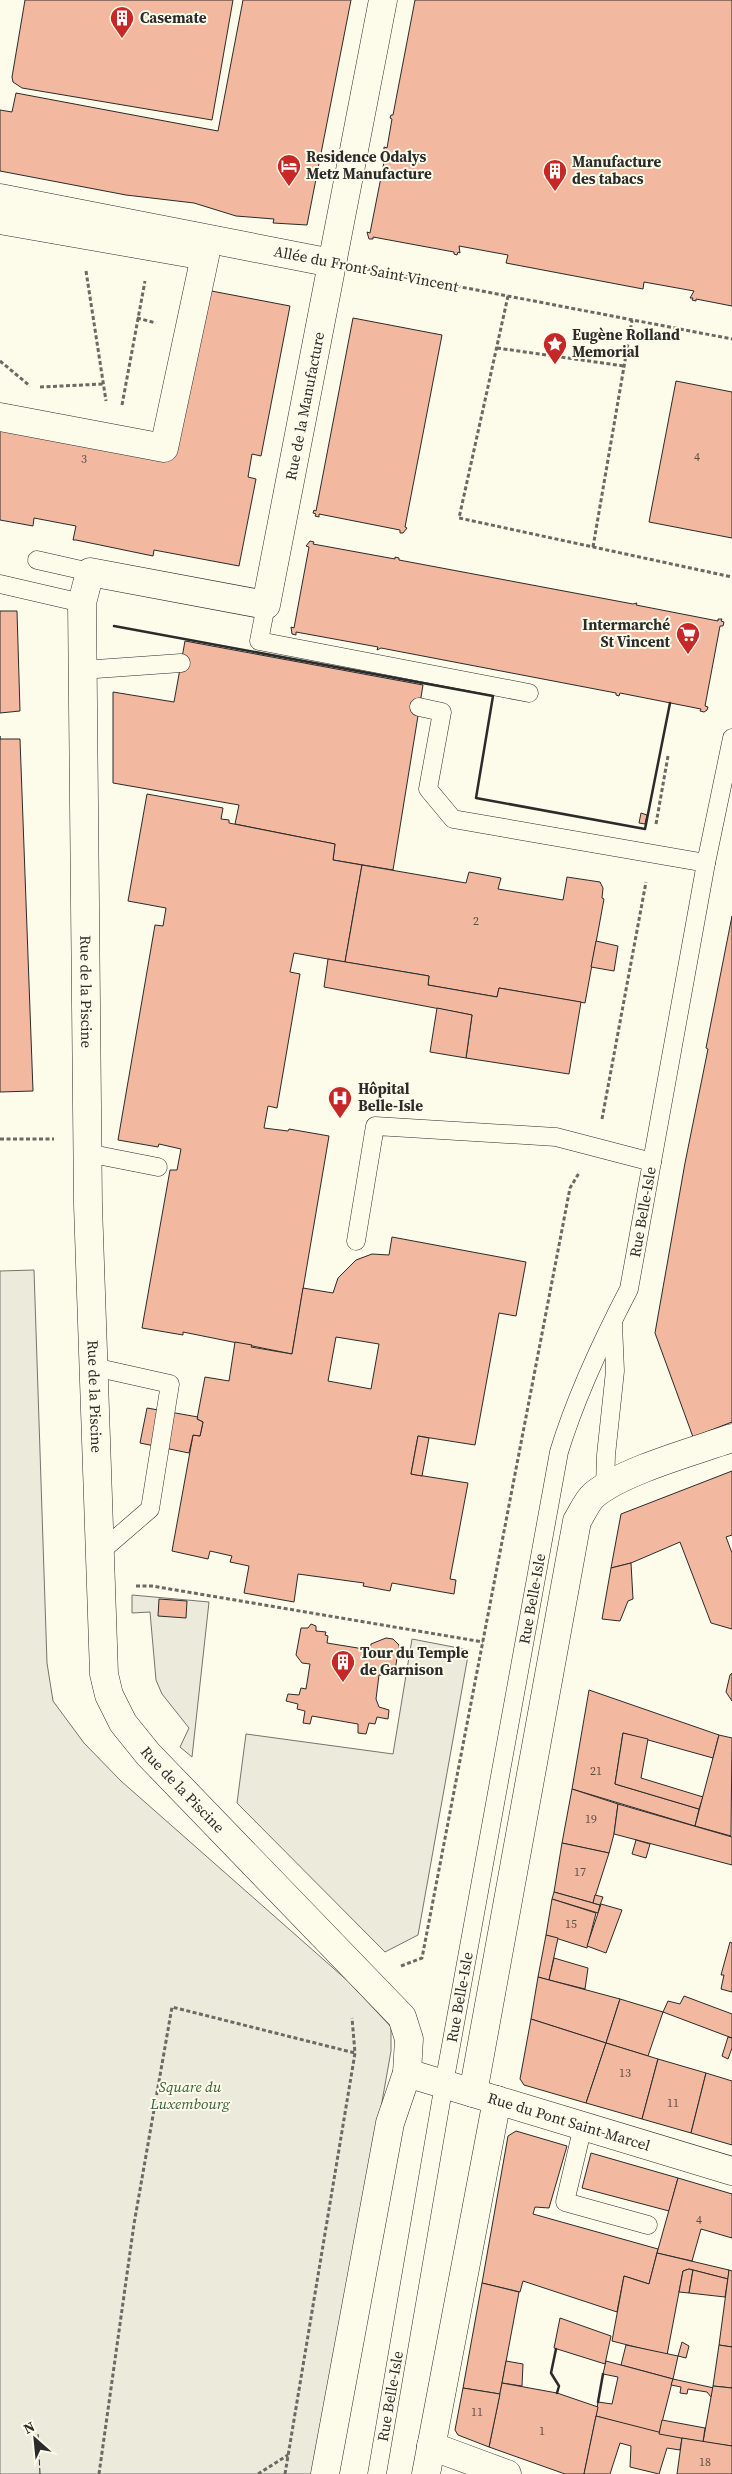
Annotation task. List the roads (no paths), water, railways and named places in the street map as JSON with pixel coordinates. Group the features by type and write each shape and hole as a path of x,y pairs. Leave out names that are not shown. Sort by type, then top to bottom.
{"street":[{"name":"Rue de la Manufacture","path":"266,606 383,0"},
{"name":"Allée du Front Saint-Vincent","path":"0,198 332,263"},
{"path":"0,220 205,256 164,448 0,417"},
{"path":"82,603 90,572 266,606"},
{"name":"Rue de la Piscine","path":"82,603 87,1146 104,1674 109,1695 123,1723 148,1754 402,2017 409,2039 407,2073"},
{"path":"599,1492 646,1468 732,1438"},
{"name":"Rue Belle-Isle","path":"426,2474 569,1559 577,1521 599,1492"},
{"path":"325,2474 390,2123 407,2073"},
{"name":"Rue du Pont Saint-Marcel","path":"407,2073 732,2171"},
{"path":"431,2446 507,2474"}],"lane":[{"path":"37,560 90,572"},
{"path":"0,584 82,603"},
{"path":"266,606 258,642 529,693"},
{"path":"82,670 181,663"},
{"path":"420,707 442,712 428,789 453,819 706,863"},
{"name":"Rue Belle-Isle","path":"376,2474 444,2084 559,1452 566,1430 612,1321 629,1289 706,863 732,738"},
{"path":"356,1241 375,1126 556,1137 652,1162"},
{"path":"87,1146 158,1167"},
{"path":"599,1492 606,1455 615,1371 612,1321"},
{"path":"94,1366 170,1384 150,1509 99,1553"},
{"path":"583,2126 565,2202 648,2225"}],"place":[{"name":"Casemate","path":"122,39"},
{"name":"Residence Odalys Metz Manufacture","path":"289,187"},
{"name":"Manufacture des tabacs","path":"555,192"},
{"name":"Eugène Rolland Memorial","path":"555,365"},
{"name":"Intermarché St Vincent","path":"688,655"},
{"name":"Hôpital Belle-Isle","path":"340,1119"},
{"name":"Tour du Temple de Garnison","path":"343,1683"}],"park label":[{"name":"Square du Luxembourg","path":"190,2096"}]}
